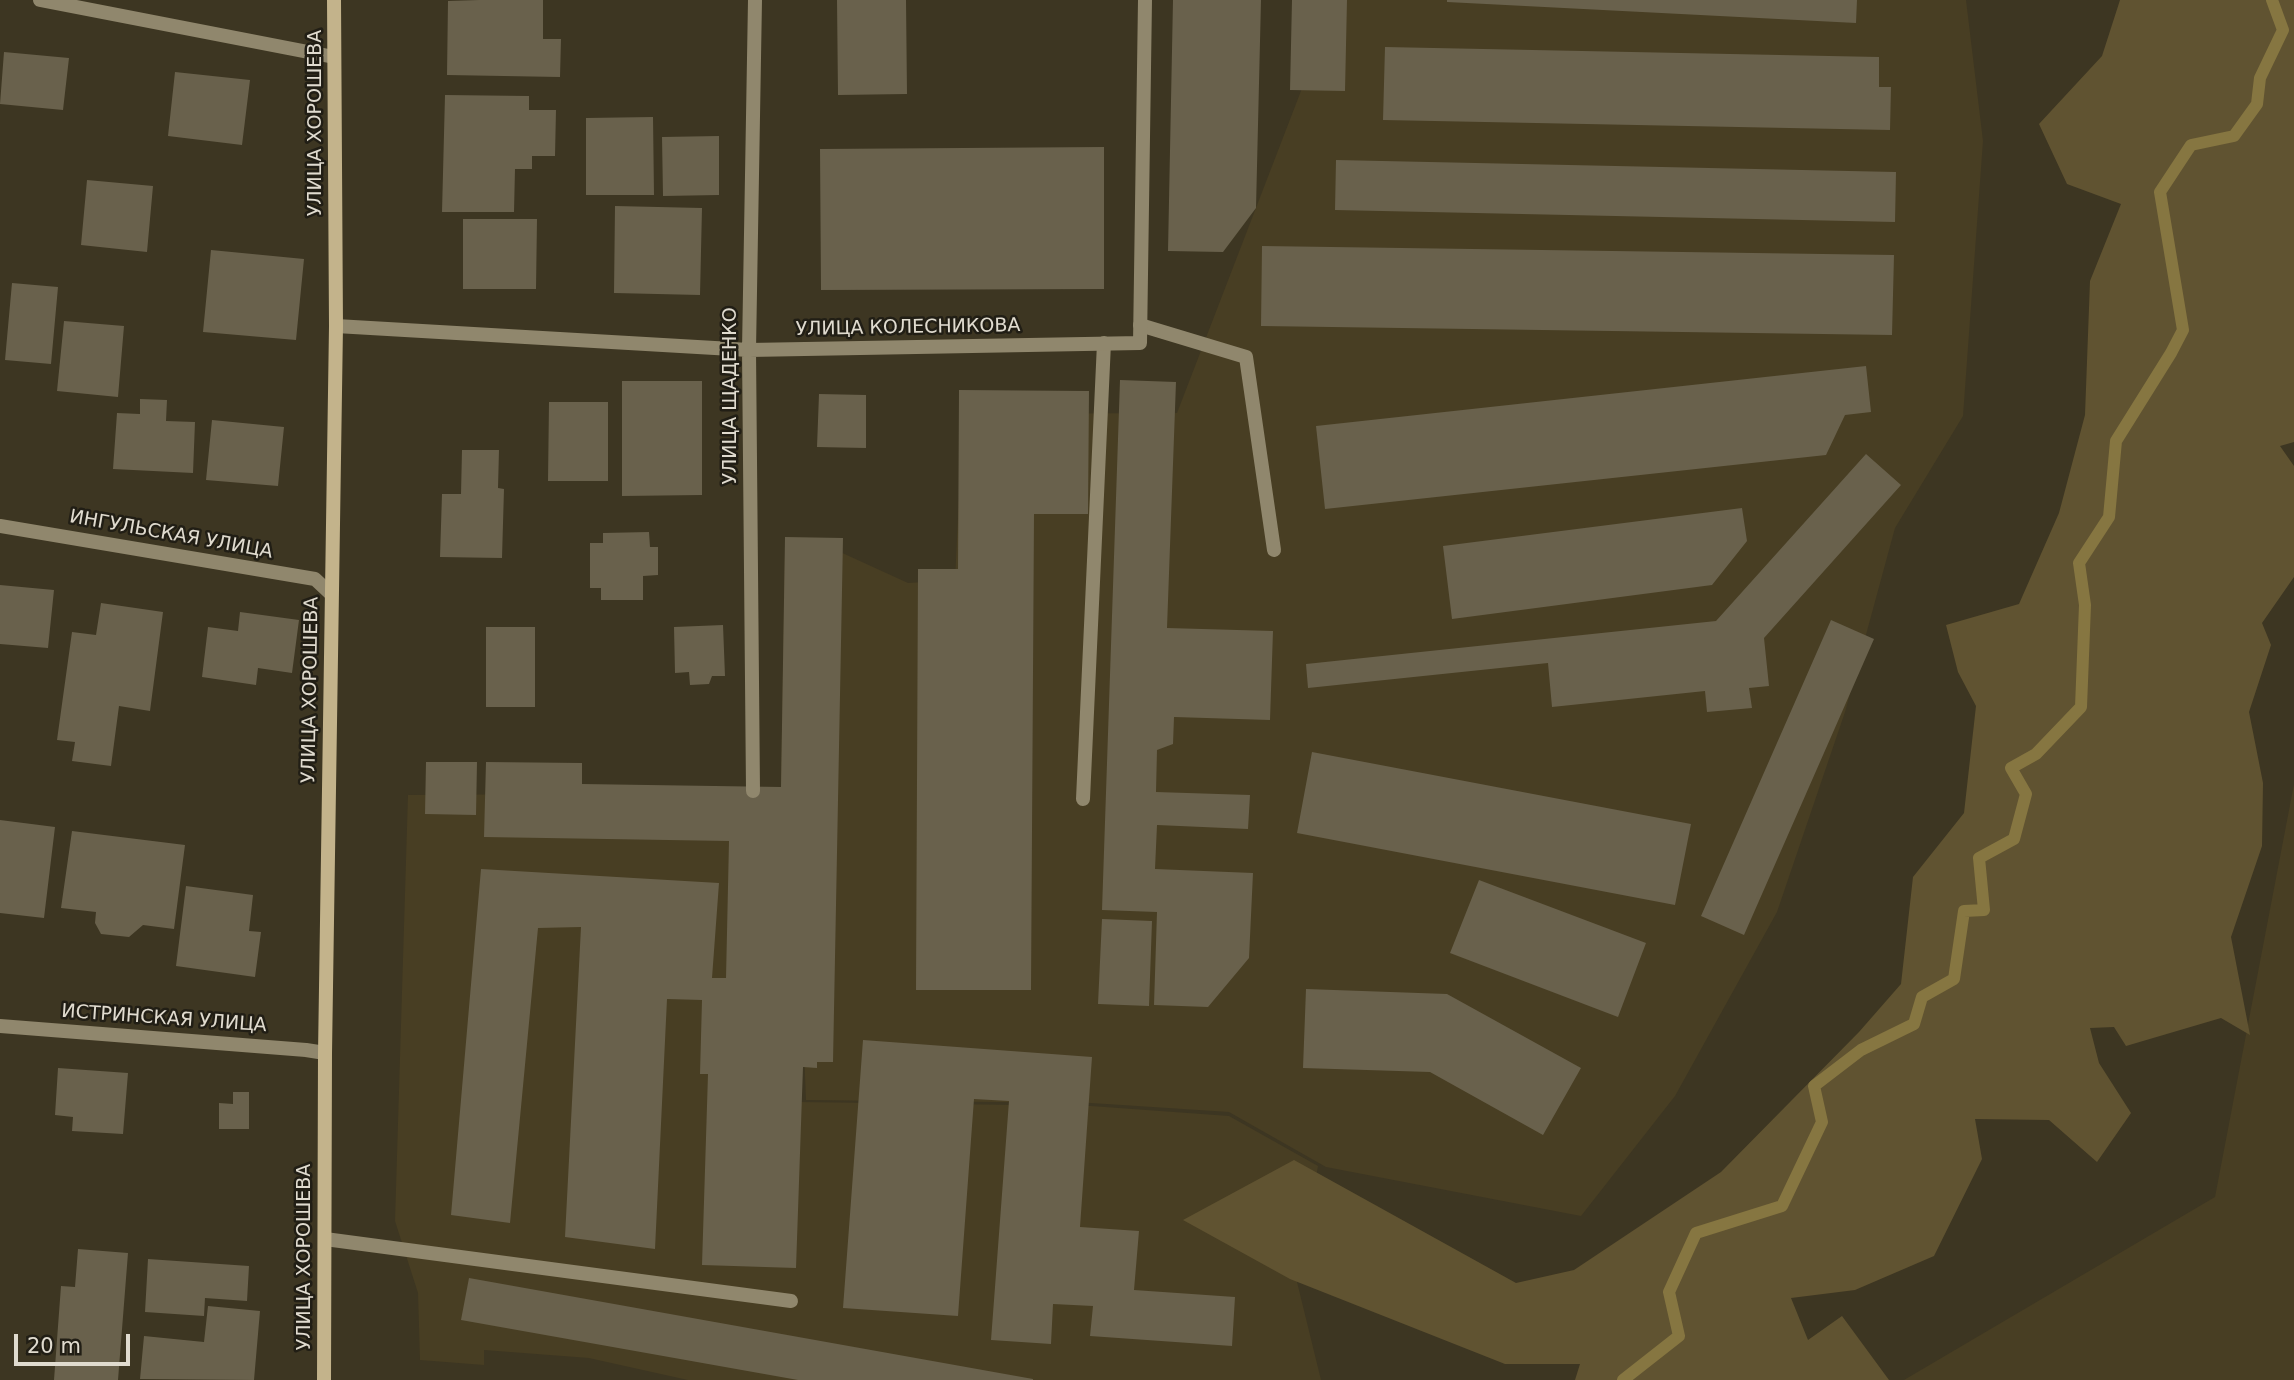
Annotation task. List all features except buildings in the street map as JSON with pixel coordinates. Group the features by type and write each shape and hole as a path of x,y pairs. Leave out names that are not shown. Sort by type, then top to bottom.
{"main road":[{"name":"УЛИЦА ХОРОШЕВА","path":"324,1380 325,1053 336,326 334,0"}],"street":[{"path":"40,0 334,57"},
{"name":"УЛИЦА ЩАДЕНКО","path":"753,791 749,350 755,0"},
{"path":"1144,0 1140,326 1246,357 1274,550"},
{"name":"УЛИЦА КОЛЕСНИКОВА","path":"336,326 749,350 1140,343 1140,326"},
{"path":"1083,799 1104,343"},
{"name":"ИНГУЛЬСКАЯ УЛИЦА","path":"0,526 315,579 331,594"},
{"name":"ИСТРИНСКАЯ УЛИЦА","path":"0,1026 306,1049 325,1053"},
{"path":"325,1239 791,1301"}],"shaded area":[{"path":"1336,0 1966,0 1983,141 1963,416 1895,528 1845,712 1777,912 1675,1096 1581,1216 1326,1167 1229,1112 1091,1103 806,1100 795,827 781,787 785,551 838,551 908,583 955,580 963,414 1177,413"},
{"path":"2120,0 2294,0 2294,442 2280,446 2294,466 2294,577 2262,623 2271,645 2249,712 2263,783 2262,846 2231,937 2250,1035 2221,1018 2126,1046 2114,1027 2090,1028 2099,1063 2131,1113 2097,1162 2049,1120 1975,1119 1982,1159 1934,1256 1855,1290 1791,1298 1808,1340 1842,1316 1889,1380 1575,1380 1580,1364 1505,1364 1290,1279 1183,1220 1294,1160 1516,1283 1574,1270 1721,1172 1859,1032 1901,984 1913,877 1964,813 1976,706 1958,672 1946,625 2019,604 2059,513 2085,415 2090,281 2121,204 2067,184 2039,124 2102,56"},
{"path":"2294,784 2294,1380 1904,1380 2215,1197"},
{"path":"575,794 737,809 800,1102 1091,1106 1229,1116 1318,1166 1297,1282 1321,1380 688,1380 589,1358 484,1350 484,1365 420,1360 418,1293 395,1221 408,795"}],"waterway":[{"path":"1623,1380 1679,1336 1669,1292 1696,1233 1782,1206 1822,1122 1814,1086 1861,1050 1914,1024 1922,997 1954,979 1964,911 1984,910 1979,858 2014,839 2026,794 2011,768 2036,754 2081,707 2085,605 2079,563 2109,517 2116,441 2183,330 2160,192 2191,145 2234,136 2257,104 2260,78 2283,30 2272,0"}]}
